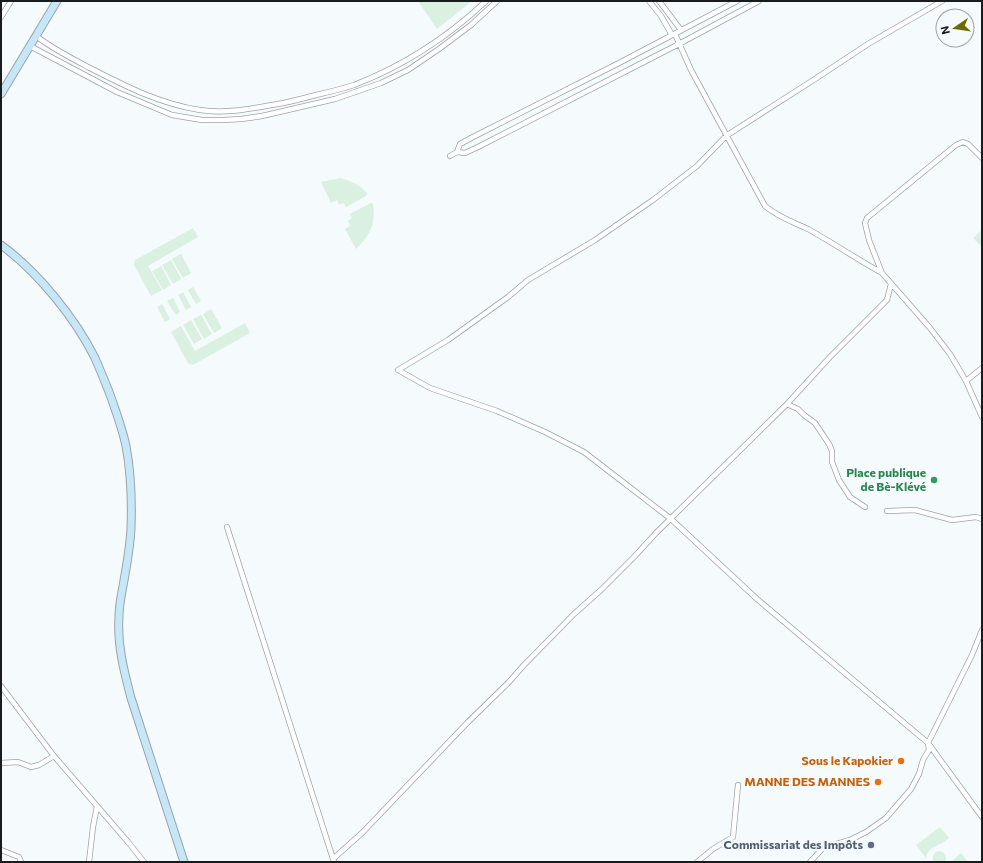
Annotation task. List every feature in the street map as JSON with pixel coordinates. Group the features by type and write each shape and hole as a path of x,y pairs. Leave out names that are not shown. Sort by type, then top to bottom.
{"main road":[{"path":"1,94 57,1"},
{"path":"1,245 13,254 60,303 84,339 95,359 107,386 118,417 126,446 131,486 131,530 119,616 118,636 120,653 131,698 184,862"}],"street":[{"path":"1,17 11,1"},
{"path":"36,36 61,53 120,84 150,97 182,107 224,112 281,104 352,86 372,78 410,58 441,38 486,1"},
{"path":"30,46 117,92 172,115 202,120 240,119 262,116 335,99 381,83 408,70 439,50 471,25 497,1"},
{"path":"649,1 674,34 691,70 765,206 776,214 807,229 882,273"},
{"path":"659,1 681,30"},
{"path":"457,152 460,144 737,1"},
{"path":"450,156 457,152 466,153 478,147 679,44 759,1"},
{"path":"942,1 868,44 726,136 697,166 647,204 595,240 528,280 508,298 448,340 398,370 430,388 497,411 545,432 584,452 671,519 757,599 928,743 982,817"},
{"path":"982,158 968,144 963,142 960,143 865,220 865,225 882,273 930,328 950,354 966,381 982,417"},
{"path":"227,527 333,860 363,832 574,614 602,589 787,404 830,357 887,300 891,284"},
{"path":"966,381 982,368"},
{"path":"787,404 798,409 815,423 832,451 832,462 839,480 850,497 865,507"},
{"path":"887,511 915,510 952,520 976,517 982,519"},
{"path":"810,862 823,848 850,840 866,832 886,818 911,789 919,774 923,760 929,750 928,743 969,661 982,630"},
{"path":"977,642 982,645"},
{"path":"1,686 54,756 144,862"},
{"path":"1,763 18,762 31,766 39,765 54,756"},
{"path":"697,862 713,849 733,837 738,785"},
{"path":"89,862 97,806"},
{"path":"1,850 19,857 21,862"}],"green space":[{"path":"418,1 472,1 437,29"},
{"path":"341,178 352,182 361,188 367,193 366,196 346,207 344,203 339,205 337,200 331,203 321,182"},
{"path":"371,203 373,204 374,211 373,223 365,239 356,249 345,229 350,226 348,221 352,218 350,214"},
{"path":"193,228 198,237 148,266 162,290 151,296 134,265 135,260"},
{"path":"982,230 982,247 973,238"},
{"path":"181,254 191,273 183,278 172,259"},
{"path":"171,260 181,279 173,284 162,265"},
{"path":"161,266 171,285 163,290 152,271"},
{"path":"193,287 201,301 196,304 188,290"},
{"path":"183,292 191,307 186,310 178,295"},
{"path":"173,298 180,312 176,315 167,301"},
{"path":"162,304 170,319 165,322 157,307"},
{"path":"211,309 222,328 214,333 203,314"},
{"path":"201,315 212,334 204,339 193,319"},
{"path":"191,320 202,339 194,344 183,325"},
{"path":"245,323 250,333 193,365 188,363 171,332 181,326 195,351"},
{"path":"940,827 949,838 931,849 926,858 916,845"},
{"path":"939,851 943,852 945,855 945,862 934,862 934,855"},
{"path":"961,853 968,862 951,862"}],"place":[{"name":"Place publique de Bè-Klévé","path":"934,480"},
{"name":"Sous le Kapokier","path":"901,761"},
{"name":"MANNE DES MANNES","path":"878,782"},
{"name":"Commissariat des Impôts","path":"871,845"}]}
